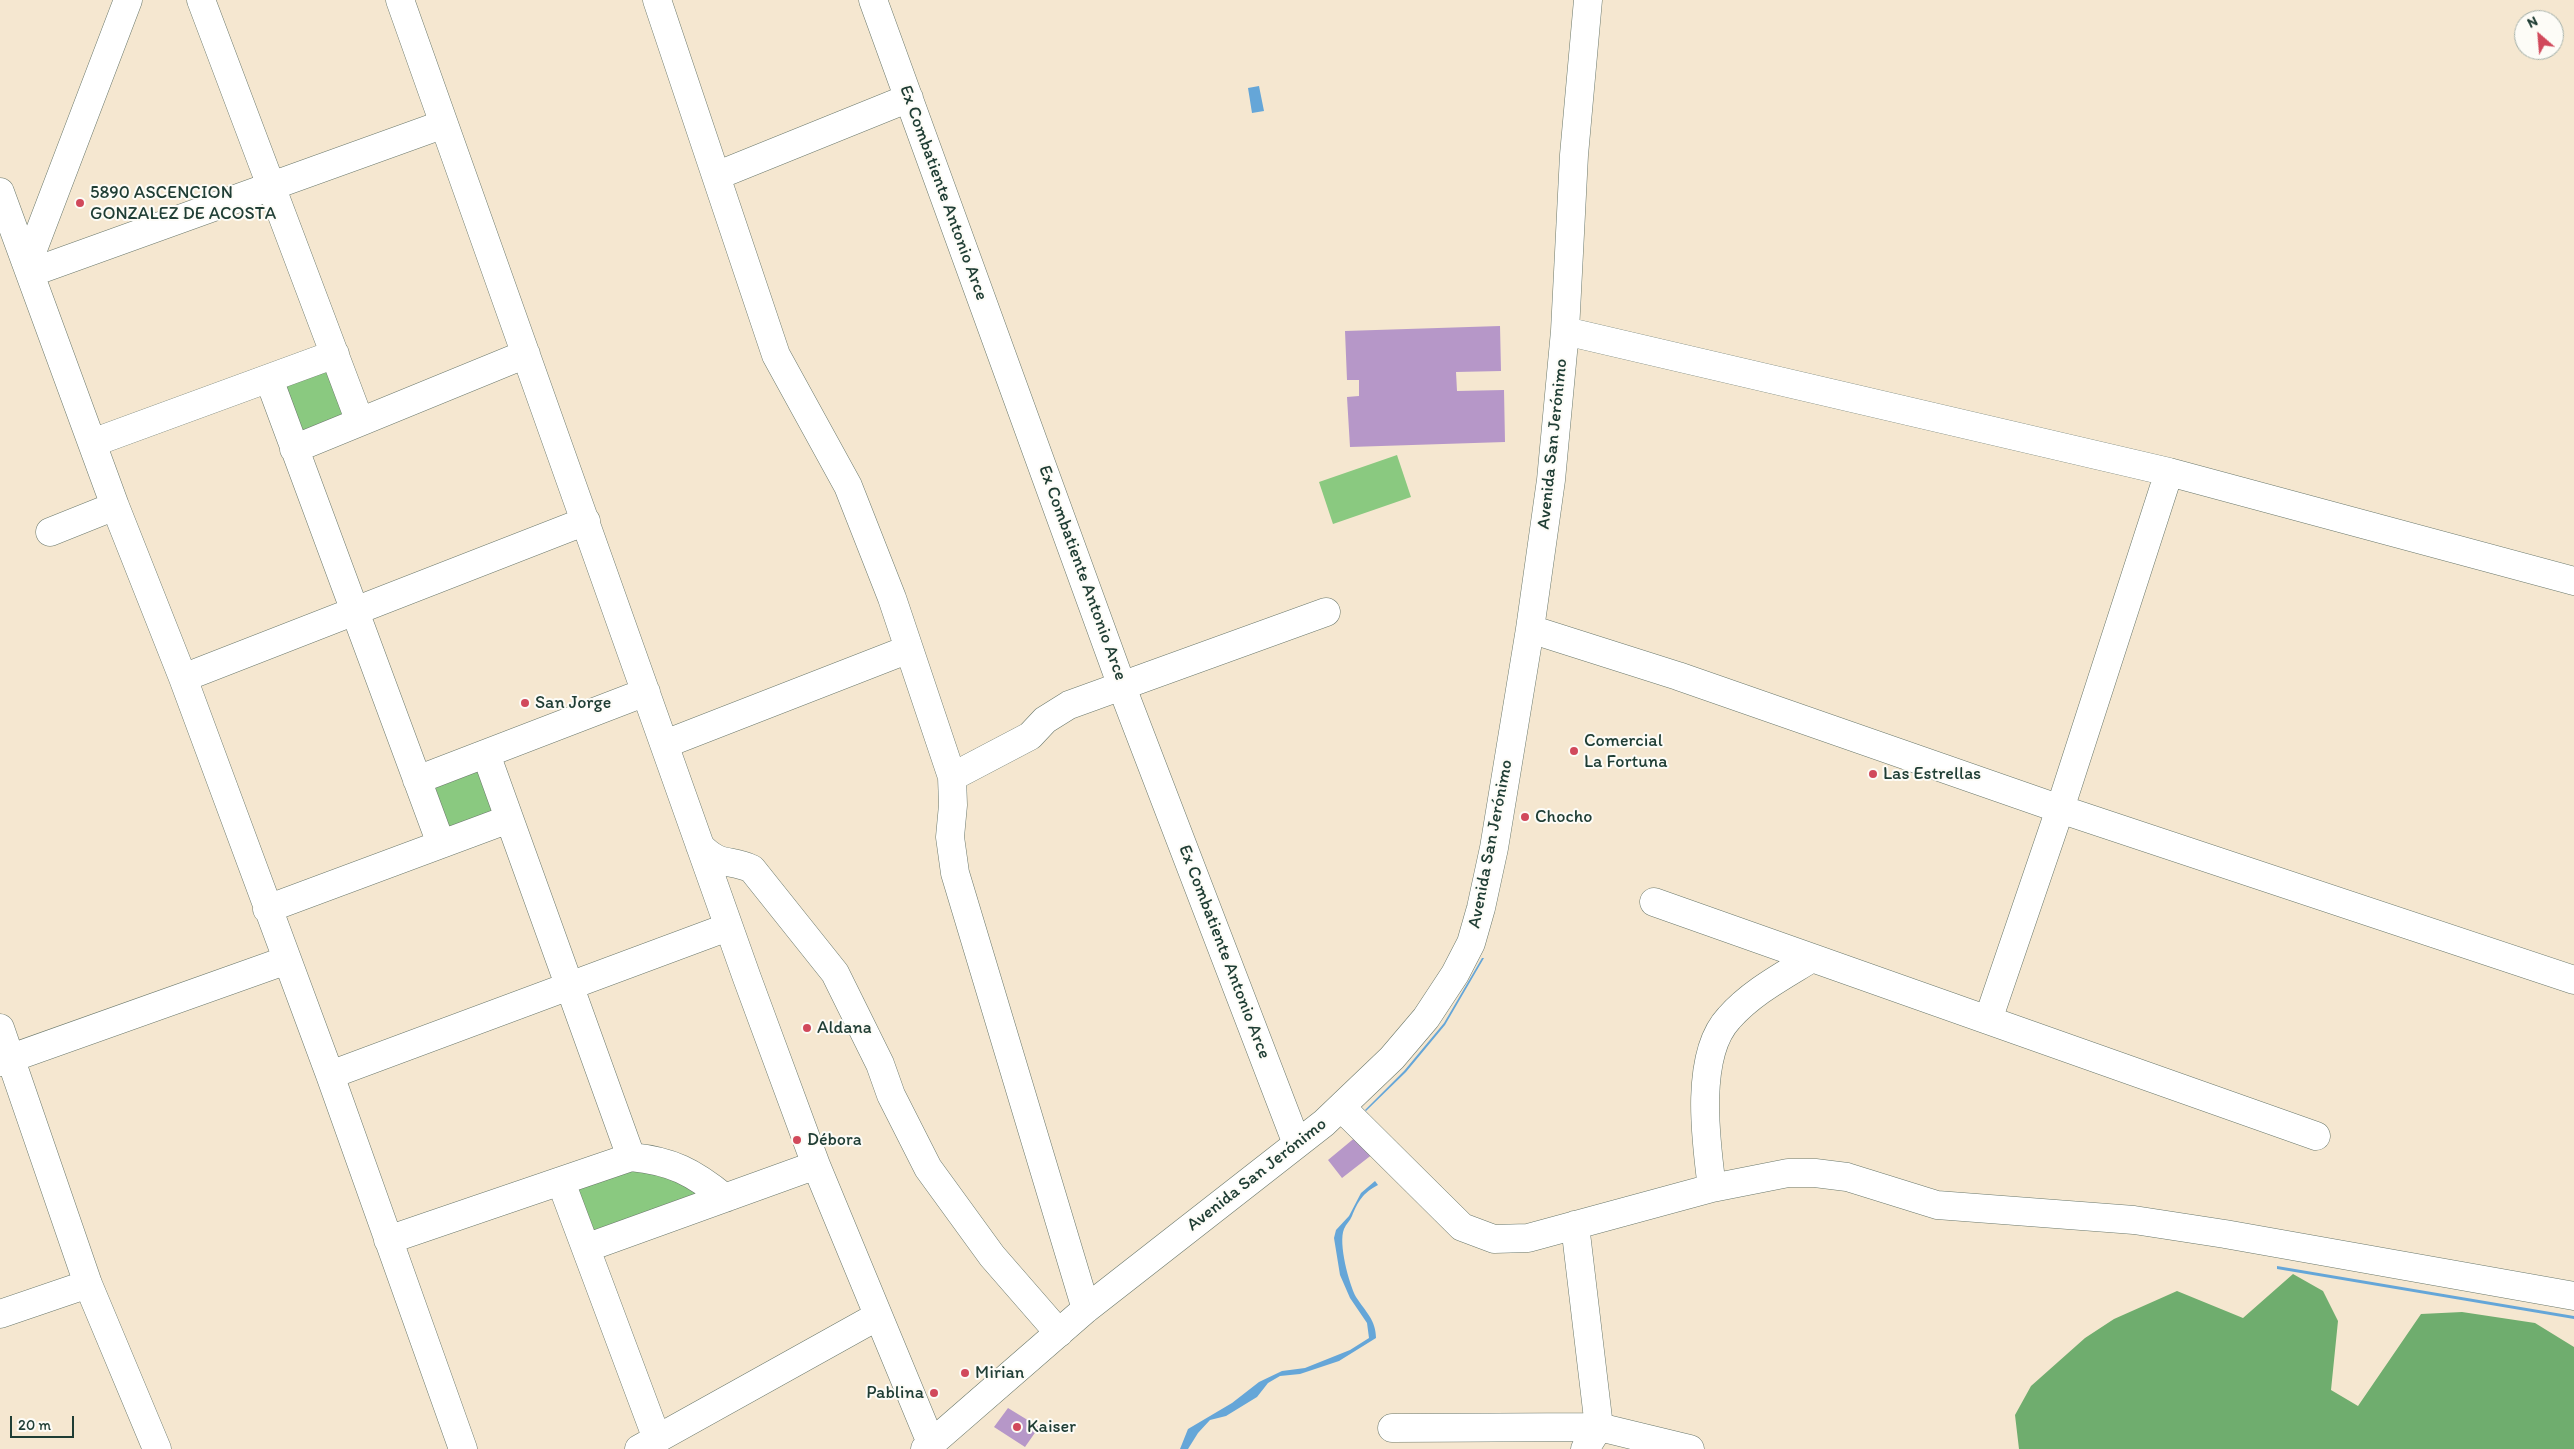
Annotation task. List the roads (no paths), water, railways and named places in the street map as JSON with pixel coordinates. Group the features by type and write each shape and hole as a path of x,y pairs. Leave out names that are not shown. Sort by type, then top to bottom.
{"street":[{"path":"28,269 128,0"},
{"path":"201,0 360,422"},
{"path":"400,0 728,927 816,1165 878,1316 928,1446"},
{"path":"657,0 776,355 848,486 909,649 952,777 953,805 950,837 955,873 1086,1309"},
{"name":"Ex Combatiente Antonio Arce","path":"873,0 1122,686 1298,1144"},
{"name":"Avenida San Jerónimo","path":"928,1446 1086,1309 1298,1144 1341,1107 1392,1058 1426,1018 1455,974 1471,943 1482,908 1494,848 1530,630 1551,480 1565,331 1574,155 1588,0"},
{"path":"716,176 909,98"},
{"path":"28,269 271,186 444,124"},
{"path":"0,192 115,506 183,678 330,1075 462,1449"},
{"path":"1565,331 2169,472 2574,580"},
{"path":"92,443 335,354"},
{"path":"294,448 526,354"},
{"path":"269,379 441,844"},
{"path":"1988,1020 2060,809 2169,472"},
{"path":"50,532 115,506"},
{"path":"183,678 586,522"},
{"path":"952,777 1030,736 1045,720 1069,705 1326,612"},
{"path":"1530,630 1678,676 2060,809 2572,973"},
{"path":"664,744 909,649"},
{"path":"417,780 646,692"},
{"path":"486,754 631,1157"},
{"path":"267,909 509,819"},
{"path":"700,846 710,857 722,863 743,865 752,869 817,948 835,973 851,1003 880,1064 891,1095 928,1168 992,1256 1059,1333"},
{"path":"1654,902 2316,1136"},
{"path":"330,1075 728,927"},
{"path":"1712,1188 1706,1142 1704,1103 1716,1036 1727,1019 1755,993 1812,958"},
{"path":"6,1060 287,960"},
{"path":"0,1028 6,1060 88,1284 157,1449"},
{"path":"1341,1107 1462,1227 1494,1239 1528,1238 1712,1188 1788,1174 1815,1173 1847,1177 1937,1205 2134,1220 2225,1234 2574,1296"},
{"path":"388,1240 631,1157 658,1160 685,1170 702,1179 725,1198"},
{"path":"586,1248 816,1165"},
{"path":"561,1182 586,1248 648,1444 878,1316"},
{"path":"1575,1225 1592,1438"},
{"path":"0,1314 88,1284"},
{"path":"1392,1428 1592,1438 1690,1449"}],"water":[{"path":"1259,86 1264,111 1252,113 1248,88"},
{"path":"1482,958 1484,958 1445,1025 1406,1072 1366,1111 1404,1071 1444,1023"},
{"path":"1375,1181 1378,1185 1368,1191 1362,1198 1345,1227 1342,1244 1350,1283 1356,1297 1372,1321 1376,1338 1339,1361 1300,1374 1280,1376 1268,1383 1257,1397 1226,1416 1210,1420 1198,1433 1188,1449 1180,1449 1188,1429 1232,1403 1259,1382 1282,1371 1305,1368 1350,1350 1369,1338 1367,1323 1350,1298 1340,1275 1334,1238 1336,1230 1349,1216 1361,1193"},
{"path":"2277,1266 2574,1316 2574,1319 2277,1269"}],"place":[{"name":"5890 ASCENCION GONZALEZ DE ACOSTA","path":"80,203"},
{"name":"San Jorge","path":"525,703"},
{"name":"Comercial La Fortuna","path":"1574,751"},
{"name":"Las Estrellas","path":"1873,774"},
{"name":"Chocho","path":"1525,817"},
{"name":"Aldana","path":"807,1028"},
{"name":"Débora","path":"797,1140"},
{"name":"Mirian","path":"965,1373"},
{"name":"Pablina","path":"934,1393"},
{"name":"Kaiser","path":"1017,1427"}]}
